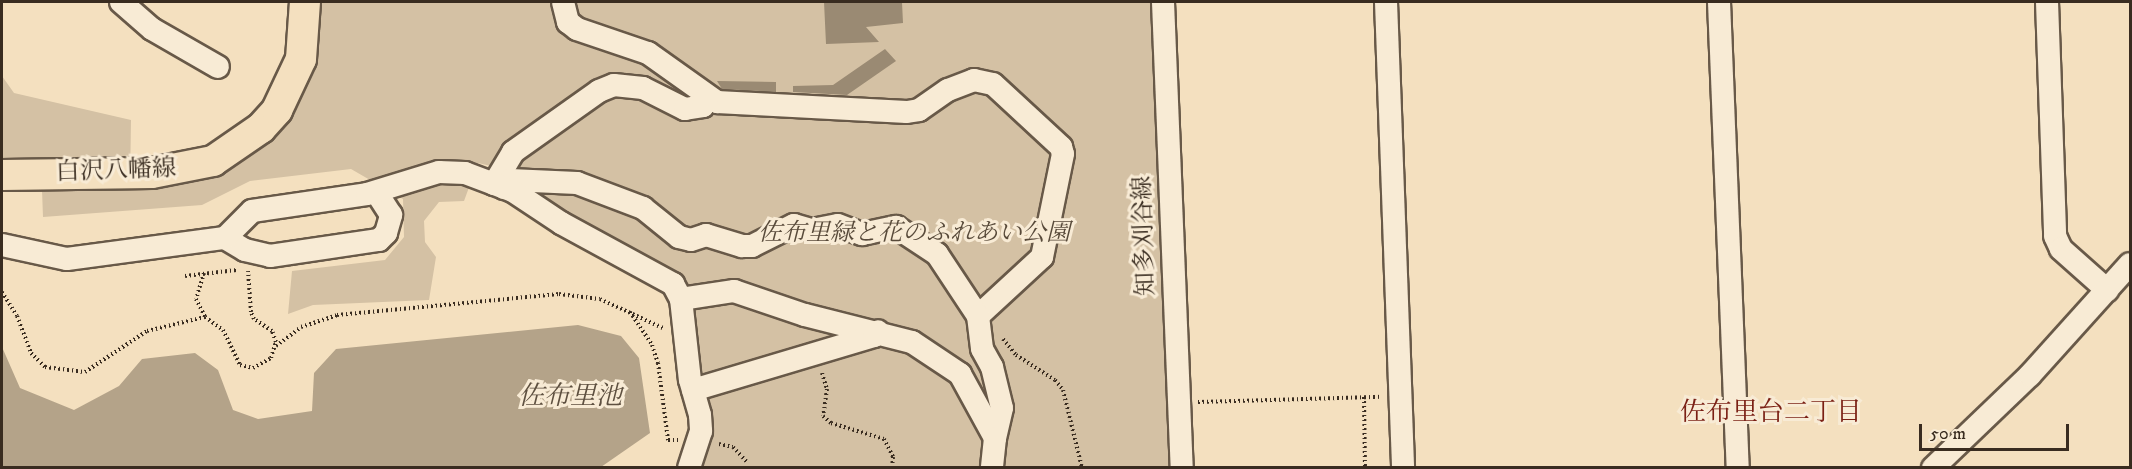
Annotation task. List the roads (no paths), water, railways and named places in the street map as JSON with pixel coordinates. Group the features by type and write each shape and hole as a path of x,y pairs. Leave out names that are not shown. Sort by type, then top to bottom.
{"main road":[{"name":"白沢八幡線","path":"2,175 152,173 213,161 261,128 277,110 301,59 305,2"}],"street":[{"path":"121,2 152,29 218,67"},
{"path":"563,2 568,22 577,29 648,53 707,98 746,106 907,112 919,110 948,90 974,81 993,84 1061,147 1063,154 1042,257 981,314"},
{"name":"知多刈谷線","path":"1163,2 1182,468"},
{"path":"1386,2 1403,468"},
{"path":"1719,2 1738,468"},
{"path":"2047,2 2055,236 2061,249 2107,290"},
{"path":"499,186 513,152 599,91 614,85 643,88 685,109 697,109 707,98"},
{"path":"2,245 67,259 225,238 252,211 376,192 439,172 465,173 499,186 673,284 681,299 701,431 689,468"},
{"path":"499,186 510,180 577,183 643,208 679,237 691,240 706,235 742,246 752,246 794,225 812,230 838,225 862,234 896,227 937,254 981,314 982,349 992,367 1002,408 995,438 992,468"},
{"path":"225,238 245,250 270,256 379,240 386,233 391,215 376,192"},
{"path":"1933,468 2030,375 2130,264"},
{"path":"681,299 735,291 805,315 878,331 912,342 960,374 995,438"},
{"path":"693,390 813,354 878,331"}],"water":[{"name":"佐布里池","path":"578,325 621,336 639,358 650,433 601,467 2,467 2,347 20,388 74,410 119,386 142,359 195,353 218,370 233,410 258,419 312,411 314,373 336,349"}],"district":[{"name":"佐布里台二丁目","path":"1771,413"}],"park label":[{"name":"佐布里緑と花のふれあい公園","path":"914,234"}]}
